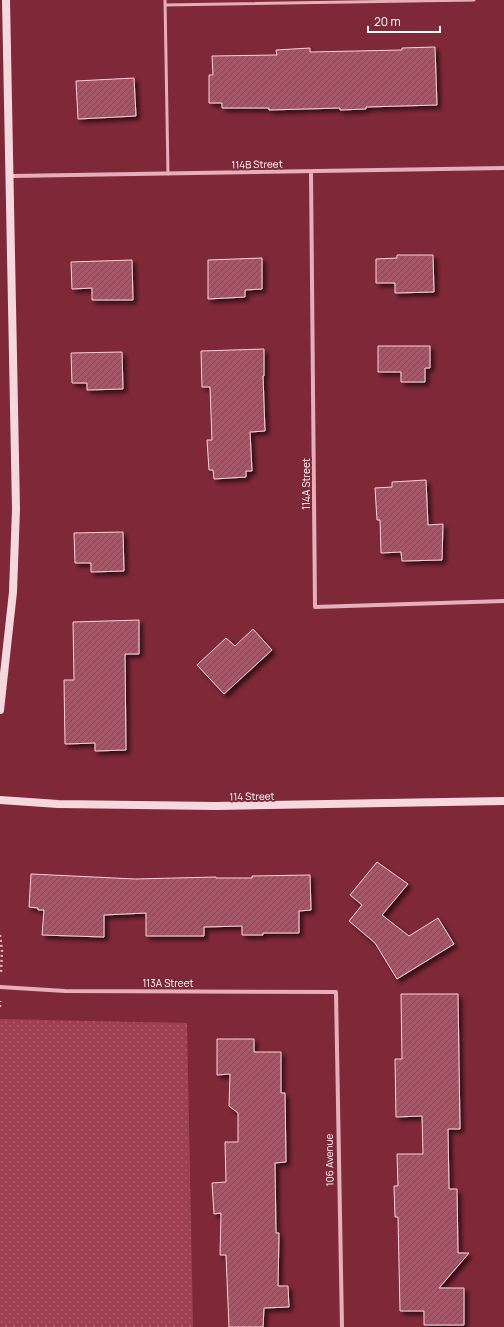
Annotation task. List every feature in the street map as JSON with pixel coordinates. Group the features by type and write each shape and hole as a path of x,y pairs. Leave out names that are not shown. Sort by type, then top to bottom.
{"street":[{"path":"0,710 14,592 16,509 11,176 6,0"},
{"name":"114B Street","path":"11,176 504,168"},
{"name":"114A Street","path":"311,172 315,607 504,601"},
{"name":"114 Street","path":"0,800 58,804 216,806 504,801"},
{"name":"113A Street","path":"0,987 65,991 336,992"},
{"name":"106 Avenue","path":"336,992 342,1327"}],"lane":[{"path":"165,0 168,174"},
{"path":"165,5 474,0"}],"shaded area":[{"path":"0,1019 187,1023 193,1327 0,1327"}],"building":[{"path":"435,47 437,105 366,107 366,109 340,110 340,108 269,110 269,108 222,108 222,103 209,103 209,75 213,75 212,56 277,55 276,50 310,48 310,52 402,50 402,48"},
{"path":"134,78 136,116 78,119 76,81"},
{"path":"397,255 433,255 434,292 395,293 395,283 376,283 376,259 397,258"},
{"path":"262,258 262,289 245,290 245,297 208,299 208,260"},
{"path":"132,260 133,300 92,300 92,288 72,289 71,262"},
{"path":"378,346 430,346 430,368 425,368 425,382 401,382 401,372 378,372"},
{"path":"264,349 263,376 265,431 250,432 252,471 246,471 246,477 214,479 213,470 209,470 207,440 212,440 210,387 202,387 201,351"},
{"path":"122,352 123,389 87,390 87,383 72,383 71,353"},
{"path":"426,480 428,525 443,524 442,560 402,561 401,552 381,553 380,520 377,520 375,488 392,487 392,482"},
{"path":"123,532 124,571 91,572 91,563 75,563 74,533"},
{"path":"139,620 139,654 125,654 126,750 95,751 95,743 65,744 64,680 74,680 73,622"},
{"path":"253,629 272,650 224,694 197,665 226,638 235,646"},
{"path":"377,862 408,884 382,915 409,936 438,918 454,944 397,979 375,943 349,921 362,905 350,895"},
{"path":"31,874 135,879 216,877 252,878 252,876 310,875 311,910 299,911 299,933 263,933 263,935 242,935 242,926 204,927 204,936 146,936 146,913 104,915 104,937 42,935 44,910 29,907"},
{"path":"401,994 458,994 460,1129 448,1129 449,1189 457,1189 458,1253 469,1253 439,1288 464,1288 464,1325 424,1325 424,1311 400,1311 398,1217 395,1217 394,1186 398,1186 397,1154 423,1154 422,1116 396,1117 395,1059 402,1059"},
{"path":"217,1039 254,1039 254,1052 281,1052 281,1093 285,1093 286,1162 275,1163 276,1233 279,1233 278,1286 288,1286 289,1307 264,1308 263,1327 229,1327 226,1255 220,1255 221,1213 214,1214 212,1183 226,1182 225,1142 238,1142 238,1113 229,1106 230,1074 217,1075"}]}
